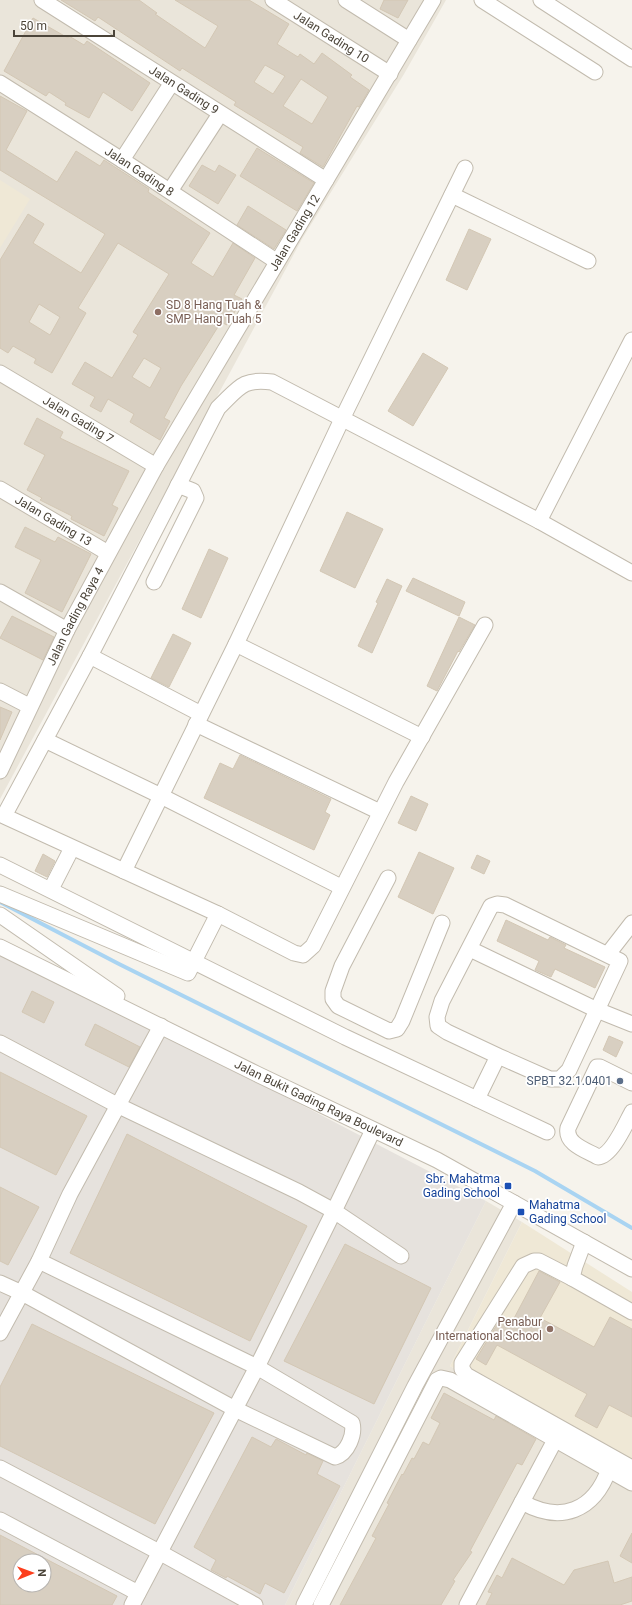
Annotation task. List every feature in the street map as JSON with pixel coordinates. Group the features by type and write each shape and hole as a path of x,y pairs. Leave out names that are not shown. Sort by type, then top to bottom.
{"street":[{"name":"Jalan Gading 9","path":"42,0 171,84 326,180"},
{"name":"Jalan Gading 10","path":"273,0 390,74"},
{"path":"346,0 409,40"},
{"name":"Jalan Gading 12","path":"156,466 276,261 390,74 433,0"},
{"path":"482,0 595,72"},
{"path":"541,0 632,59"},
{"name":"Jalan Gading 8","path":"0,83 122,160 276,261"},
{"path":"122,160 171,84"},
{"path":"170,191 220,114"},
{"path":"124,871 236,644 343,417 465,168"},
{"path":"452,195 588,261"},
{"path":"539,521 632,340"},
{"name":"Jalan Gading 7","path":"0,373 156,466"},
{"path":"485,625 380,812 313,946 304,955 294,953 218,914 4,816 90,656 218,408 243,383 257,380 272,382 343,417 539,521 632,573"},
{"name":"Jalan Gading Raya 4","path":"0,770 29,706 67,630 156,466"},
{"path":"154,582 196,498 193,491 178,485"},
{"name":"Jalan Gading 13","path":"0,489 108,553"},
{"path":"0,592 67,630"},
{"path":"236,644 422,737"},
{"path":"90,656 198,719 380,812"},
{"path":"0,691 29,706"},
{"path":"45,740 161,796 341,888"},
{"path":"51,889 72,848"},
{"path":"0,865 51,889 192,967"},
{"path":"388,878 342,966 333,991 333,999 338,1006 389,1031 397,1029 402,1021 442,923"},
{"path":"0,894 192,967 345,1036 547,1132"},
{"path":"620,961 505,905 497,904 491,906 442,1001 437,1017 438,1026 446,1032 550,1079 560,1079 569,1070 620,961 632,922"},
{"path":"192,967 218,914"},
{"path":"0,915 161,1026 70,1194 39,1261 0,1333"},
{"name":"Jalan Bukit Gading Raya Boulevard","path":"0,946 373,1130 437,1160 632,1269"},
{"path":"470,949 597,1010 632,1024"},
{"path":"345,1036 358,1017"},
{"path":"0,1043 117,1105 299,1192 334,1211 401,1256"},
{"path":"477,1098 498,1056"},
{"path":"632,1083 600,1067 597,1068 568,1128 567,1134 570,1141 598,1157 603,1157 610,1151 632,1112"},
{"path":"0,1520 135,1599 257,1366 373,1130"},
{"path":"304,1605 415,1386 514,1203"},
{"path":"572,1278 576,1260 584,1242"},
{"path":"0,1283 22,1293 235,1409 335,1457 346,1450 354,1430 352,1423 257,1366 39,1261"},
{"path":"632,1312 539,1261 529,1262 523,1266 462,1363 462,1369 466,1375 632,1468"},
{"path":"321,1605 437,1380 441,1378 450,1380 632,1483"},
{"path":"467,1605 555,1440"},
{"path":"0,1468 159,1552 255,1605"},
{"path":"522,1502 536,1510 551,1513 567,1512 582,1507 595,1497 604,1484 609,1469"}],"shaded area":[{"path":"0,0 446,0 404,74 302,239 0,799"},
{"path":"0,180 30,199 0,248"},
{"path":"0,948 486,1201 285,1605 0,1605"},
{"path":"486,1201 522,1222 450,1366 632,1469 632,1605 285,1605"},
{"name":"Penabur International School","path":"522,1222 632,1292 632,1469 450,1366"}],"building":[{"path":"61,0 139,0 157,13 155,14 205,48 218,26 175,0 249,0 289,24 277,44 298,57 300,54 314,64 322,53 352,75 350,77 369,90 359,107 357,106 323,167 300,153 303,147 234,105 236,102 182,68 180,71 98,17 95,21","holes":["265,65 285,76 273,94 254,82","301,79 328,97 312,124 283,106"]},
{"path":"384,0 408,0 398,18 380,9"},
{"path":"33,18 68,38 69,36 84,45 87,41 150,83 132,111 103,92 89,118 65,105 66,103 49,92 46,96 4,71"},
{"path":"0,96 27,111 6,150 57,182 76,151 100,166 104,160 149,189 148,192 210,233 191,263 213,277 233,243 255,258 234,295 242,299 227,325 221,322 181,386 164,418 170,421 160,440 130,422 134,414 108,399 101,412 90,406 95,397 72,384 85,362 112,378 138,335 133,332 169,274 118,243 78,308 86,313 52,373 34,363 36,359 13,346 8,353 0,348 0,260 28,214 44,224 33,243 81,273 105,234 0,170","holes":["39,304 60,317 50,335 29,322","144,358 161,368 150,388 132,377"]},
{"path":"257,148 314,183 297,211 240,176"},
{"path":"202,165 215,172 219,165 236,175 218,204 189,186"},
{"path":"248,206 286,230 274,249 237,225"},
{"path":"469,229 491,239 467,290 446,280"},
{"path":"423,353 448,368 413,426 388,411"},
{"path":"37,418 63,432 60,438 129,471 112,505 118,508 104,536 71,519 72,516 40,500 42,498 27,490 45,455 24,444"},
{"path":"347,512 383,529 355,588 320,571"},
{"path":"25,527 55,542 58,537 91,554 62,612 25,593 41,560 15,547"},
{"path":"209,549 228,558 201,618 182,609"},
{"path":"413,578 465,602 459,616 406,591"},
{"path":"387,579 402,586 372,653 358,646 378,603 376,602"},
{"path":"12,616 54,637 43,660 0,638"},
{"path":"459,617 475,625 459,652 458,651 437,691 427,686"},
{"path":"173,634 191,643 169,687 151,678"},
{"path":"0,707 12,712 0,740"},
{"path":"240,755 331,799 325,812 330,815 314,850 204,798 220,763 233,769"},
{"path":"411,796 428,804 416,831 398,823"},
{"path":"419,852 454,868 433,914 398,897"},
{"path":"43,854 55,861 47,877 35,871"},
{"path":"477,855 490,861 484,874 471,868"},
{"path":"506,920 548,940 550,937 566,945 564,948 605,967 595,988 555,969 551,977 535,970 539,961 497,941"},
{"path":"32,991 54,1002 44,1023 22,1012"},
{"path":"95,1024 140,1047 129,1067 85,1045"},
{"path":"609,1036 623,1042 616,1057 603,1050"},
{"path":"0,1072 87,1116 56,1175 0,1147"},
{"path":"127,1134 307,1226 250,1341 70,1253"},
{"path":"0,1187 39,1207 8,1265 0,1261"},
{"path":"345,1244 431,1288 374,1404 284,1361"},
{"path":"539,1271 560,1282 540,1318 594,1347 610,1317 632,1329 632,1417 609,1405 597,1428 575,1416 587,1394 497,1345 486,1365 476,1359 501,1318 511,1324"},
{"path":"32,1324 214,1413 155,1524 0,1446 0,1387"},
{"path":"444,1393 494,1420 496,1416 536,1439 522,1465 517,1463 470,1551 472,1552 453,1580 455,1581 441,1605 340,1605 376,1538 372,1536 389,1504 387,1503 402,1474 403,1475 412,1458 414,1459 423,1442 429,1445 440,1423 431,1418"},
{"path":"252,1437 271,1447 276,1439 306,1455 307,1453 323,1461 317,1474 340,1486 284,1593 265,1583 260,1594 227,1576 226,1578 211,1570 216,1560 194,1547"},
{"path":"632,1533 632,1563 620,1556"},
{"path":"0,1535 35,1553 12,1553 12,1593 52,1593 52,1562 117,1596 112,1605 0,1605"},
{"path":"512,1558 564,1585 574,1570 608,1561 614,1583 632,1577 632,1601 620,1605 486,1605 492,1593 488,1592 497,1575 502,1578"}],"waterway":[{"path":"0,902 119,964 535,1171 632,1228"}],"place":[{"name":"SD 8 Hang Tuah & SMP Hang Tuah 5","path":"158,312"},
{"name":"SPBT 32.1.0401","path":"620,1081"},
{"name":"Sbr. Mahatma Gading School","path":"508,1186"},
{"name":"Mahatma Gading School","path":"521,1212"},
{"name":"Penabur International School","path":"550,1329"}]}
